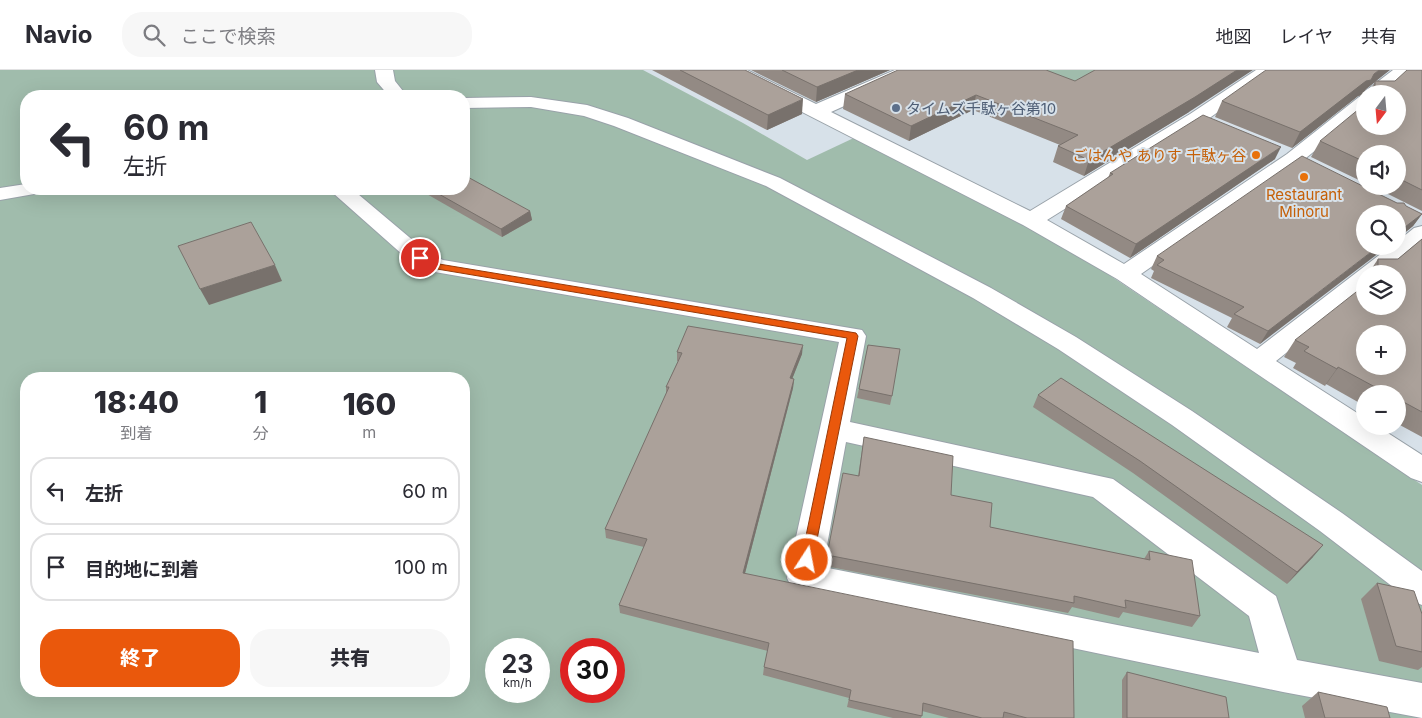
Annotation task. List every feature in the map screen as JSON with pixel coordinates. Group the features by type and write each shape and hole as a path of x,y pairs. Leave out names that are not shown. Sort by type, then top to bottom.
{"street":[{"path":"384,70 386,82 393,90"},
{"path":"734,70 1031,220 1125,274 1422,470"},
{"path":"817,111 909,70"},
{"path":"1031,220 1206,121 1267,70"},
{"path":"1385,85 1404,70"},
{"path":"470,102 531,102 587,111 621,122 773,182 982,293 1067,343 1252,467 1331,522 1422,590"},
{"path":"1125,274 1294,159 1356,108"},
{"path":"0,194 20,191"},
{"path":"347,195 420,258 437,266 852,336 804,578 1422,701"},
{"path":"1379,265 1419,224"},
{"path":"1258,362 1356,285"},
{"path":"834,429 1102,487 1264,607 1284,675"}],"green space":[{"path":"0,70 643,70 743,123 807,160 858,136 1075,252 1422,485 1422,718 0,718"},
{"path":"1029,70 1108,70 1075,88"}],"building":[{"path":"680,70 745,70 803,99 768,115"},
{"path":"782,70 858,70 817,87"},
{"path":"898,70 1046,70 1075,81 1095,70 1237,70 1089,160 1058,146 1078,135 976,95 911,126 845,94"},
{"path":"1266,70 1379,70 1371,80 1361,85 1356,85 1356,89 1300,132 1222,101"},
{"path":"1407,70 1422,70 1422,190 1406,182 1406,145 1356,145 1356,158 1320,141 1356,111 1356,135 1406,135 1406,85 1375,85 1375,81 1395,81"},
{"path":"1203,115 1281,147 1136,244 1066,206 1113,174 1110,173"},
{"path":"1302,156 1356,183 1356,195 1381,195 1405,205 1356,205 1356,255 1367,255 1268,331 1234,314 1244,307 1157,265 1164,260 1157,256"},
{"path":"470,178 530,211 501,229 441,195 470,195"},
{"path":"1406,206 1422,214 1406,226"},
{"path":"251,222 275,265 200,289 178,246"},
{"path":"1422,239 1422,412 1406,403 1406,385 1371,385 1304,351 1309,347 1295,340 1356,292 1356,315 1406,315 1406,265 1378,265 1378,259 1398,259 1406,255 1406,252"},
{"path":"688,326 803,345 790,378 794,379 743,573 1073,641 1074,718 1027,718 1004,712 1003,718 982,718 923,703 922,716 849,700 851,690 764,667 769,643 619,605 647,539 605,529 669,387 666,387 682,353 677,352"},
{"path":"868,345 900,349 892,396 859,389"},
{"path":"1061,378 1323,545 1297,572 1140,461 1038,395"},
{"path":"864,437 953,456 951,495 992,503 990,527 1150,560 1149,551 1192,560 1200,616 1125,600 1126,608 1074,596 1074,603 827,555 843,473 859,476"},
{"path":"1377,583 1414,591 1422,614 1422,652 1396,646"},
{"path":"1127,672 1226,697 1229,718 1127,718"},
{"path":"1318,692 1387,707 1390,718 1325,718"}],"place":[{"name":"タイムズ千駄ヶ谷第10","path":"896,108"},
{"name":"ごはんや ありす 千駄ヶ谷","path":"1256,155"},
{"name":"Restaurant Minoru","path":"1304,177"}],"route":[{"path":"420,258 437,266 852,336 807,560"}]}
